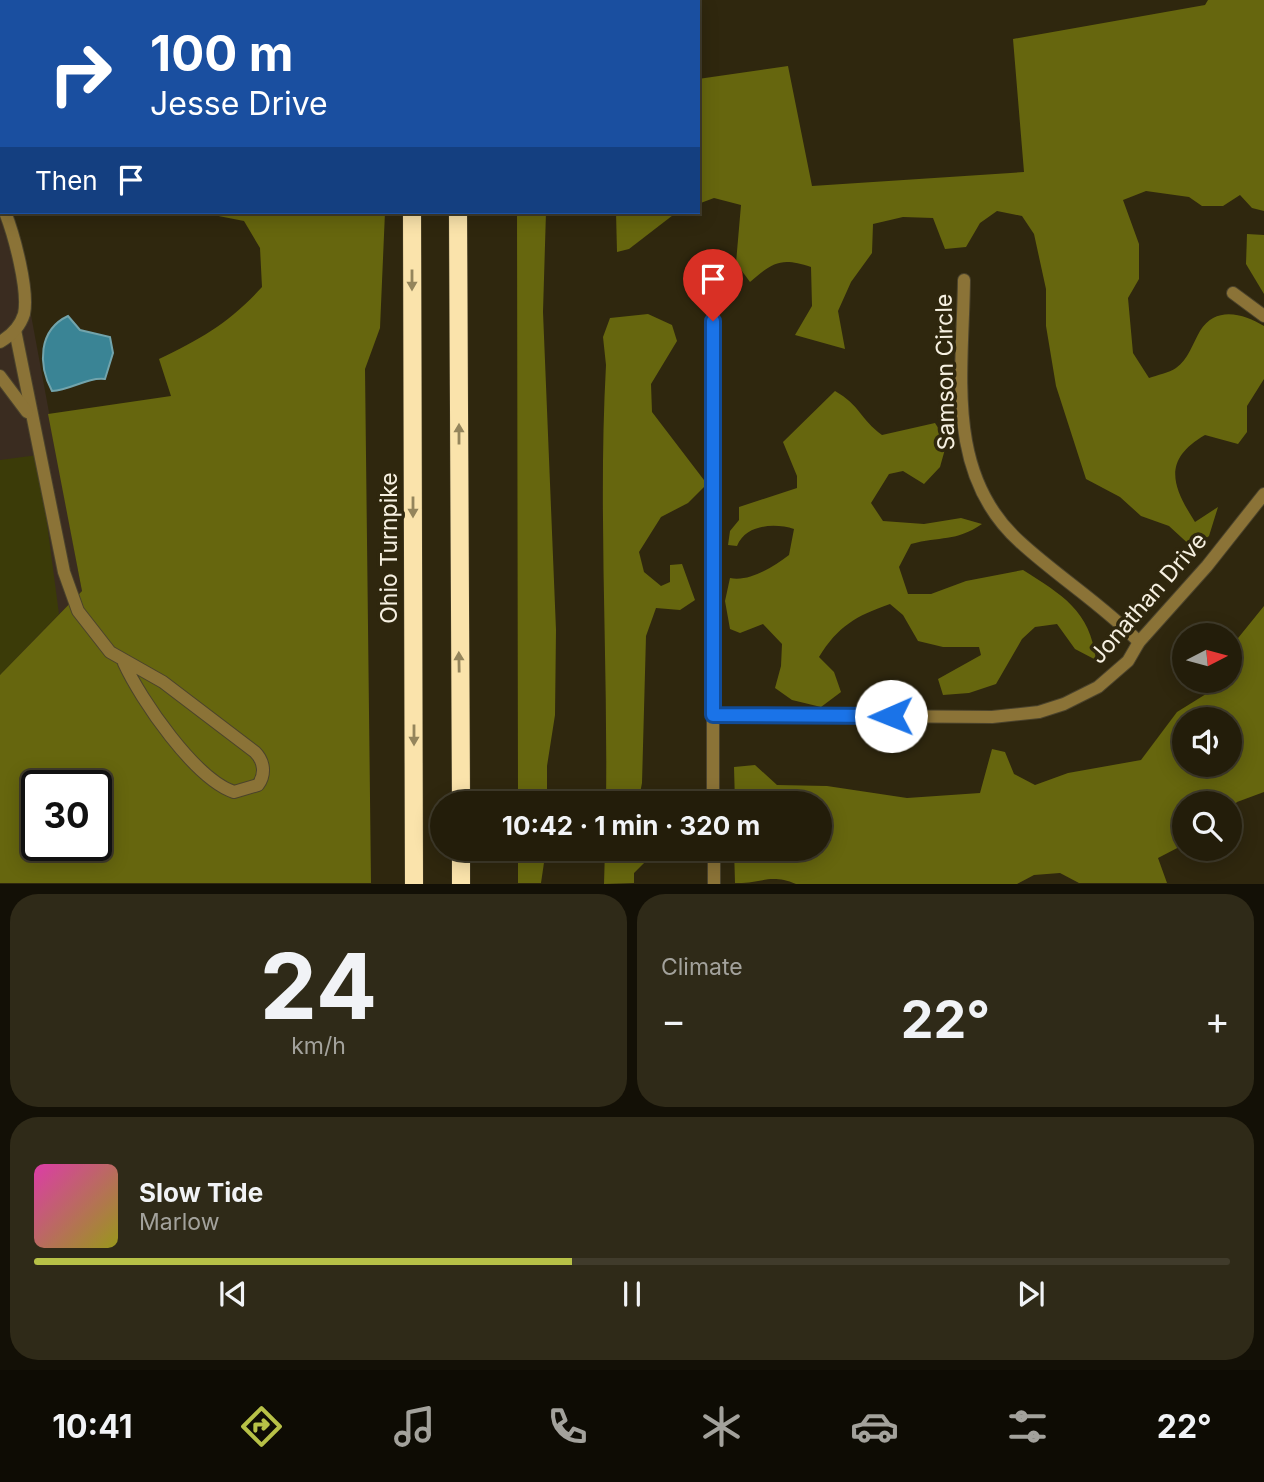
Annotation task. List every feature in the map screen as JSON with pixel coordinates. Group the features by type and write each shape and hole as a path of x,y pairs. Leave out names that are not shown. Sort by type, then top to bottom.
{"highway":[{"name":"Ohio Turnpike","path":"412,214 414,884"},
{"path":"458,214 461,791"},
{"path":"461,861 461,884"}],"street":[{"path":"0,342 15,330 24,313 25,300 5,214"},
{"name":"Samson Circle","path":"964,280 963,424 967,456 975,481 988,507 1018,541 1139,642"},
{"path":"1233,293 1264,316"},
{"path":"713,321 713,791"},
{"path":"15,330 69,593 91,631 124,663 163,682 260,757 263,772 258,785 249,790 234,792 211,779 177,741 131,678 124,663"},
{"path":"0,376 32,419"},
{"name":"Jonathan Drive","path":"713,715 992,716 1040,712 1064,704 1098,687 1128,661 1139,642 1207,566 1264,494"},
{"path":"714,861 714,884"}],"shaded area":[{"path":"1208,0 1264,0 1264,211 1252,208 1240,195 1223,206 1202,206 1189,197 1146,191 1123,200 1139,244 1139,279 1128,298 1133,353 1149,378 1180,365 1200,331 1214,318 1239,315 1264,326 1264,379 1247,406 1247,432 1238,444 1205,435 1191,444 1177,464 1177,485 1195,522 1218,507 1209,536 1193,548 1169,526 1141,516 1120,497 1086,479 1056,386 1046,326 1046,289 1034,234 1022,216 997,211 980,223 966,247 945,249 933,218 903,217 873,224 872,253 851,282 838,311 845,349 795,335 812,306 811,267 792,262 778,263 750,282 736,263 741,205 714,198 700,203 700,79 788,66 812,186 1024,172 1013,39 1205,5"},
{"path":"0,214 12,214 82,591 0,675"},
{"path":"208,214 385,214 380,328 365,369 371,883 0,883 0,675 82,591 48,414 171,396 159,359 214,329 262,287 260,248 244,221"},
{"path":"517,214 546,214 543,312 556,630 555,715 547,766 547,791 518,791"},
{"path":"616,214 674,214 629,249 617,252"},
{"path":"1247,234 1264,235 1264,294 1246,264"},
{"path":"648,314 672,325 677,341 651,384 652,412 707,484 688,503 661,517 639,552 644,572 661,586 670,582 670,565 682,564 695,600 680,610 656,608 646,636 640,791 606,791 603,475 606,365 603,337 610,318"},
{"path":"835,391 850,402 882,435 935,423 947,442 940,467 924,484 903,471 889,474 871,503 883,521 924,524 961,518 982,524 964,534 911,544 899,567 908,594 931,594 966,581 1023,570 1062,596 1081,616 1088,628 1096,660 1075,649 1057,624 1035,627 1022,639 996,684 969,693 943,695 938,679 981,655 979,647 943,647 918,641 903,615 890,604 849,623 826,646 819,657 834,672 841,692 821,707 792,700 775,688 781,666 782,644 763,624 740,633 730,629 725,601 730,578 753,576 789,555 794,529 770,526 754,529 741,539 737,546 728,545 730,531 739,520 739,507 797,488 797,476 783,442"},
{"path":"38,455 59,614 0,675 0,460"},
{"path":"1264,606 1264,792 1242,800 1242,791 1172,791 1172,851 1158,858 1167,883 1079,883 1060,873 1034,875 1017,884 796,884 779,879 735,883 734,861 832,861 832,791 735,791 734,767 755,765 777,785 827,786 907,798 980,793 992,749 1005,752 1014,774 1035,785 1068,773 1141,760 1172,719 1172,777 1242,777 1242,707 1185,707 1206,694 1242,693 1242,633"},
{"path":"518,861 544,861 541,883 518,883"},
{"path":"605,861 653,861 645,862 634,873 634,883 604,884"}],"water":[{"path":"68,316 80,330 110,337 113,353 105,379 52,391 44,370 46,339 58,322"}],"route":[{"path":"713,321 713,715 891,716"}]}
